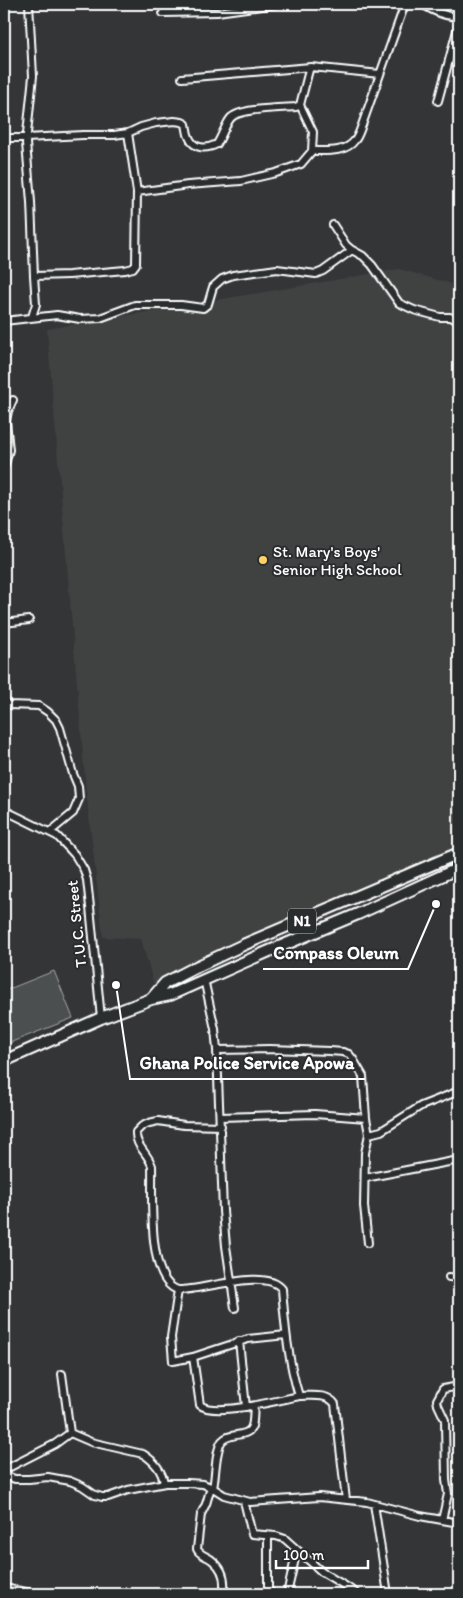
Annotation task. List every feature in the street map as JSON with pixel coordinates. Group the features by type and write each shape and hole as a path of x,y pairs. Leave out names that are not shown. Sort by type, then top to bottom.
{"highway":[{"name":"N1","path":"151,999 164,983 198,966 459,853"},
{"name":"N1","path":"4,1061 101,1018 151,999 170,995 459,868"}],"street":[{"path":"29,4 33,76 26,138 36,304 32,317"},
{"path":"163,14 217,12 277,4"},
{"path":"312,151 331,151 343,148 354,141 405,4"},
{"path":"422,4 446,15 459,16"},
{"path":"438,102 459,23"},
{"path":"182,78 311,67 380,74"},
{"path":"136,192 188,185 241,181 276,173 301,164 312,151 313,132 300,104 311,67"},
{"path":"4,138 128,133 156,123 182,122 186,124 189,137 196,146 204,149 217,144 233,116 244,112 296,107 300,104"},
{"path":"34,276 125,270 133,268 136,264 136,192 128,133"},
{"path":"333,225 346,245 372,264 399,303 414,310 459,321"},
{"path":"4,322 57,314 80,319 100,318 135,305 181,305 203,308 208,304 213,288 222,279 277,269 316,274 352,250"},
{"path":"4,468 9,450 6,421 13,400"},
{"path":"4,623 30,620"},
{"path":"4,698 8,705 39,706 52,716 60,728 78,786 79,799 73,812 50,832"},
{"name":"T.U.C. Street","path":"4,810 50,832 64,841 84,870 87,880 101,1018"},
{"path":"204,979 217,1050 223,1211 226,1246 236,1308"},
{"path":"217,1050 314,1050 349,1054 363,1076 369,1134 365,1153 365,1218 368,1243"},
{"path":"369,1134 381,1131 421,1106 459,1091"},
{"path":"220,1117 314,1114 366,1118"},
{"path":"220,1126 184,1125 158,1121 142,1126 136,1132 135,1139 150,1158 152,1166 153,1233 160,1272 168,1286 178,1290 232,1281 269,1281 279,1285 282,1290 286,1335 293,1376 299,1396"},
{"path":"365,1178 459,1160"},
{"path":"450,1277 459,1278"},
{"path":"178,1290 171,1337 173,1361 193,1357 239,1341 286,1335"},
{"path":"239,1341 246,1407"},
{"path":"193,1357 200,1405 204,1408 254,1406 299,1396 328,1398 332,1400 335,1404 346,1500"},
{"path":"62,1374 70,1433"},
{"path":"442,1520 448,1494 445,1420 437,1400 443,1389 459,1386"},
{"path":"223,1594 225,1576 214,1561 199,1553 197,1549 201,1514 212,1487 222,1442 231,1435 250,1430 254,1406"},
{"path":"70,1433 54,1444 4,1470 9,1477 15,1479 48,1477 70,1482 102,1497 164,1483 203,1484 212,1487 224,1495 244,1501 255,1502 314,1497 346,1500 374,1504 420,1516 459,1523"},
{"path":"70,1433 91,1442 143,1454 162,1472 164,1483"},
{"path":"244,1501 252,1534 285,1539 322,1572 357,1594"},
{"path":"374,1504 388,1594"},
{"path":"268,1536 268,1586 269,1591 274,1594"},
{"path":"286,1594 297,1550"},
{"path":"4,1588 37,1594"}],"shaded area":[{"name":"St. Mary's Boys' Senior High School","path":"399,269 459,286 459,861 154,985 141,939 103,937 86,790 47,329"},
{"path":"54,971 73,1018 4,1045 4,991"}],"place":[{"name":"St. Mary's Boys' Senior High School","path":"263,560"},
{"name":"Compass Oleum","path":"436,904"},
{"name":"Ghana Police Service Apowa","path":"116,985"}]}
